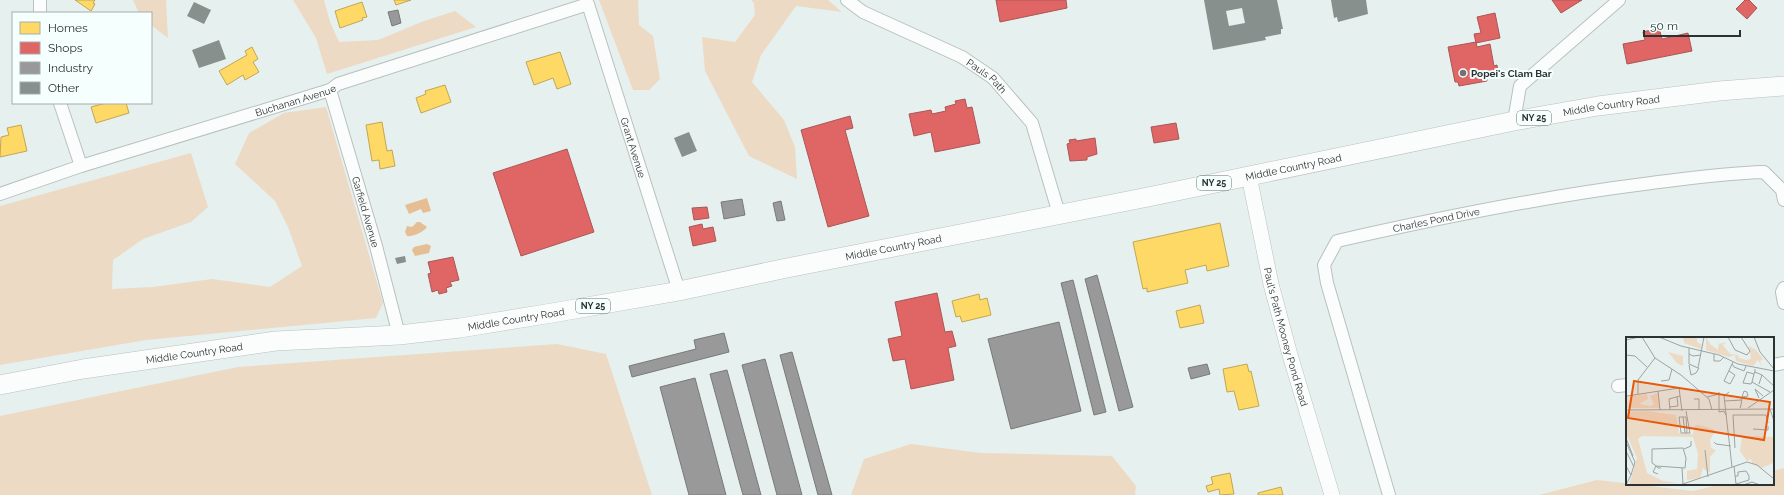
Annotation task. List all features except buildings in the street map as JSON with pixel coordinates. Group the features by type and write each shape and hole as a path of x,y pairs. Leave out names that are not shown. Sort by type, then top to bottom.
{"main road":[{"name":"Middle Country Road","path":"0,385 84,369 276,341 399,335 463,327 679,291 1514,121 1598,106 1719,91 1784,86"}],"street":[{"path":"40,0 40,12"},
{"name":"Pauls Path","path":"847,0 863,12 962,57 994,78 1032,123 1058,214"},
{"path":"1514,121 1520,86 1619,0"},
{"name":"Buchanan Avenue","path":"0,194 81,166 330,90 338,84 588,4"},
{"name":"Grant Avenue","path":"588,4 679,291"},
{"name":"Garfield Avenue","path":"330,90 376,246 399,335"},
{"path":"60,104 81,166"},
{"name":"Charles Pond Drive","path":"1389,495 1324,265 1337,241 1424,221 1582,192 1726,173 1764,172 1782,190 1784,200"},
{"name":"Paul's Path Mooney Pond Road","path":"1249,176 1271,284 1290,355 1332,495"},
{"path":"1784,288 1782,292 1784,303"},
{"path":"1774,365 1784,363"}],"shaded area":[{"path":"133,0 166,0 168,38 152,26 152,12 139,12"},
{"path":"293,0 324,0 330,22 339,42 378,40 424,21 455,11 476,27 327,74 316,38"},
{"path":"599,0 638,0 639,25 653,36 660,79 649,90 633,90"},
{"path":"751,0 828,0 842,12 796,6 761,55 752,82 784,120 795,147 797,179 749,156 705,71 702,37 735,42 755,15 754,3"},
{"path":"326,107 383,303 376,318 146,340 0,365 0,206 191,153 208,207 191,222 143,239 113,260 112,289 153,287 212,279 270,287 302,266 288,227 275,201 235,164 249,133 284,113"},
{"path":"427,198 431,211 423,213 421,209 409,214 405,205"},
{"path":"417,222 420,222 427,227 418,234 407,236 405,232 407,226 412,227"},
{"path":"427,244 431,246 429,253 415,256 412,250 414,247"},
{"path":"557,344 606,354 652,495 0,495 0,416 238,367"},
{"path":"911,444 981,453 1112,456 1136,486 1135,495 851,495 864,459"},
{"path":"1784,468 1784,495 1539,495 1597,480 1626,483 1626,485 1641,485 1693,491 1718,485 1774,485 1774,471"}],"place":[{"name":"Popei's Clam Bar","path":"1463,73"}]}
